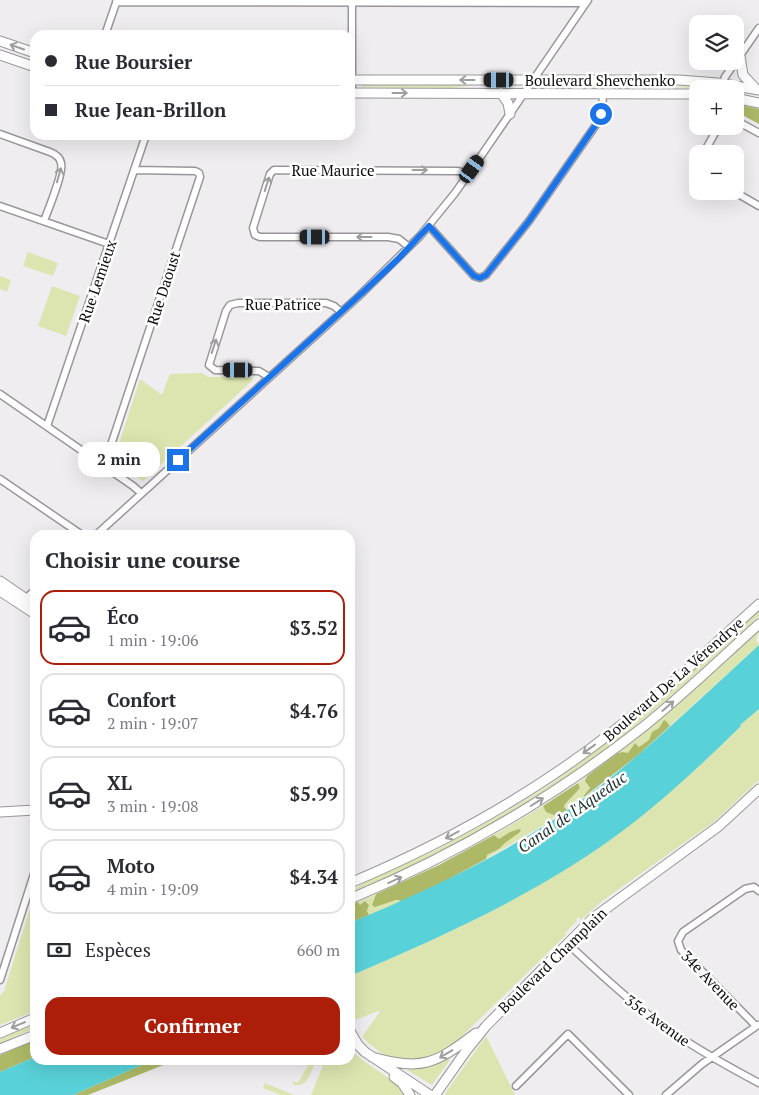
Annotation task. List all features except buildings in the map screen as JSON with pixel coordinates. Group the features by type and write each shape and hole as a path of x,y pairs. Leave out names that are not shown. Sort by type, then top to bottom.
{"main road":[{"path":"0,41 30,51"},
{"path":"0,55 30,65"},
{"path":"742,70 743,75 757,90"},
{"name":"Boulevard Shevchenko","path":"355,80 689,81"},
{"name":"Boulevard Shevchenko","path":"744,89 757,90"},
{"name":"Boulevard Shevchenko","path":"355,93 689,94"},
{"path":"501,93 508,104 510,114"},
{"path":"744,100 759,103"},
{"path":"0,581 30,609"},
{"path":"0,591 30,603"},
{"name":"Boulevard De La Vérendrye","path":"355,881 404,859 459,831 556,773 643,708 759,604"},
{"name":"Boulevard De La Vérendrye","path":"355,897 407,874 470,842 506,822 562,786 643,726 759,624"},
{"name":"Boulevard Champlain","path":"435,1095 486,1026 602,910 719,826 759,790"},
{"path":"0,812 30,810"},
{"path":"0,1033 30,1020"},
{"path":"372,1057 404,1065 431,1062 448,1054 486,1026"},
{"path":"0,1049 30,1036"},
{"path":"355,1040 358,1045 372,1057 430,1095"},
{"path":"372,1057 380,1068 402,1083 410,1095"}],"street":[{"path":"107,30 116,1 587,1"},
{"path":"101,530 341,312 429,226 525,93 587,1"},
{"path":"352,2 352,30"},
{"path":"744,50 759,28"},
{"path":"429,226 474,276 480,278 486,275 529,221 595,126 601,114 603,93"},
{"path":"744,125 759,133"},
{"path":"0,134 54,154 61,162 62,169 44,221"},
{"name":"Rue Lemieux","path":"47,426 144,140"},
{"name":"Rue Daoust","path":"104,466 200,177 199,173 195,171 134,170"},
{"name":"Rue Maurice","path":"409,247 399,239 388,237 260,237 255,236 253,228 270,174 274,170 458,171 468,174"},
{"path":"744,197 759,206"},
{"path":"0,206 109,244"},
{"name":"Rue Patrice","path":"269,377 259,371 215,370 209,365 230,305 238,303 326,303 341,312"},
{"path":"0,394 141,493"},
{"path":"0,479 75,530"},
{"path":"23,601 30,595"},
{"path":"0,980 30,886"},
{"name":"34e Avenue","path":"758,1025 681,950 678,941 683,932 745,889 754,887 759,891"},
{"name":"35e Avenue","path":"567,943 611,984 672,1032 711,1057 759,1083"},
{"path":"666,1095 711,1057 758,1025"},
{"path":"516,1086 568,1034 630,1095"}],"green space":[{"path":"480,84 452,88 362,87 362,85"},
{"path":"608,85 689,87 689,88 578,88"},
{"path":"744,106 759,109 759,124 744,116"},
{"path":"28,252 58,263 53,276 23,266"},
{"path":"0,276 11,280 7,292 0,289"},
{"path":"52,286 80,296 66,336 38,326"},
{"path":"202,373 208,377 251,377 253,380 143,481 115,463 114,459 140,379 162,395 170,374"},
{"path":"759,611 759,616 667,699 580,768 484,828 355,892 355,889 364,883 434,851 479,827 552,783 606,743 684,679"},
{"path":"759,631 756,640 759,645 670,726 668,723 662,723 659,728 652,732 649,740 639,747 635,743 628,753 618,753 688,696"},
{"path":"759,709 759,780 715,821 602,901 581,920 578,917 577,921 565,933 566,935 455,1043 428,1057 409,1060 390,1057 380,1052 362,1037 381,1010 355,1020 355,974 467,923 535,887 588,855 618,834 666,795"},
{"path":"664,720 670,726 637,756 584,797 590,788 585,781 587,776 618,753 628,753 635,743 639,747 649,740 652,732 659,728"},
{"path":"587,776 585,781 590,788 584,797 567,810 564,807 565,804 580,788 578,783"},
{"path":"578,783 580,788 565,804 564,807 567,810 556,816 546,812 543,806"},
{"path":"543,806 546,812 556,816 486,859 487,855 499,849 519,829 499,839 494,835"},
{"path":"519,829 521,830 520,832 499,849 487,855 486,859 434,887 402,901 396,900 375,907 372,905 376,894 439,865 494,835 499,839"},
{"path":"376,894 373,900 402,901 369,915 367,911 369,905 366,901 360,905 358,902"},
{"path":"365,901 369,905 367,911 369,915 355,921 355,903 358,902 360,905"},
{"path":"30,909 30,1013 0,1025 0,996 4,991"},
{"path":"30,1026 30,1030 0,1043 0,1039"},
{"path":"486,1036 515,1095 444,1095"},
{"path":"30,1042 30,1059 0,1072 0,1055"},
{"path":"355,1053 393,1082 406,1095 311,1095 323,1065 355,1065"},
{"path":"449,1059 432,1085 407,1070 433,1066"},
{"path":"142,1065 163,1065 88,1095 73,1095"},
{"path":"308,1065 314,1065 306,1081 299,1085 294,1085 292,1081 298,1083"},
{"path":"265,1083 294,1095 281,1095 263,1088"}],"water":[{"name":"Canal de l'Aqueduc","path":"759,645 759,709 650,810 586,857 554,877 454,930 355,974 355,921 451,878 524,839 603,784 682,716"},
{"path":"30,1059 30,1065 142,1065 73,1095 0,1095 0,1072"}],"route":[{"path":"178,460 362,293 429,226 474,276 480,278 486,275 529,221 595,126 601,114"}]}
